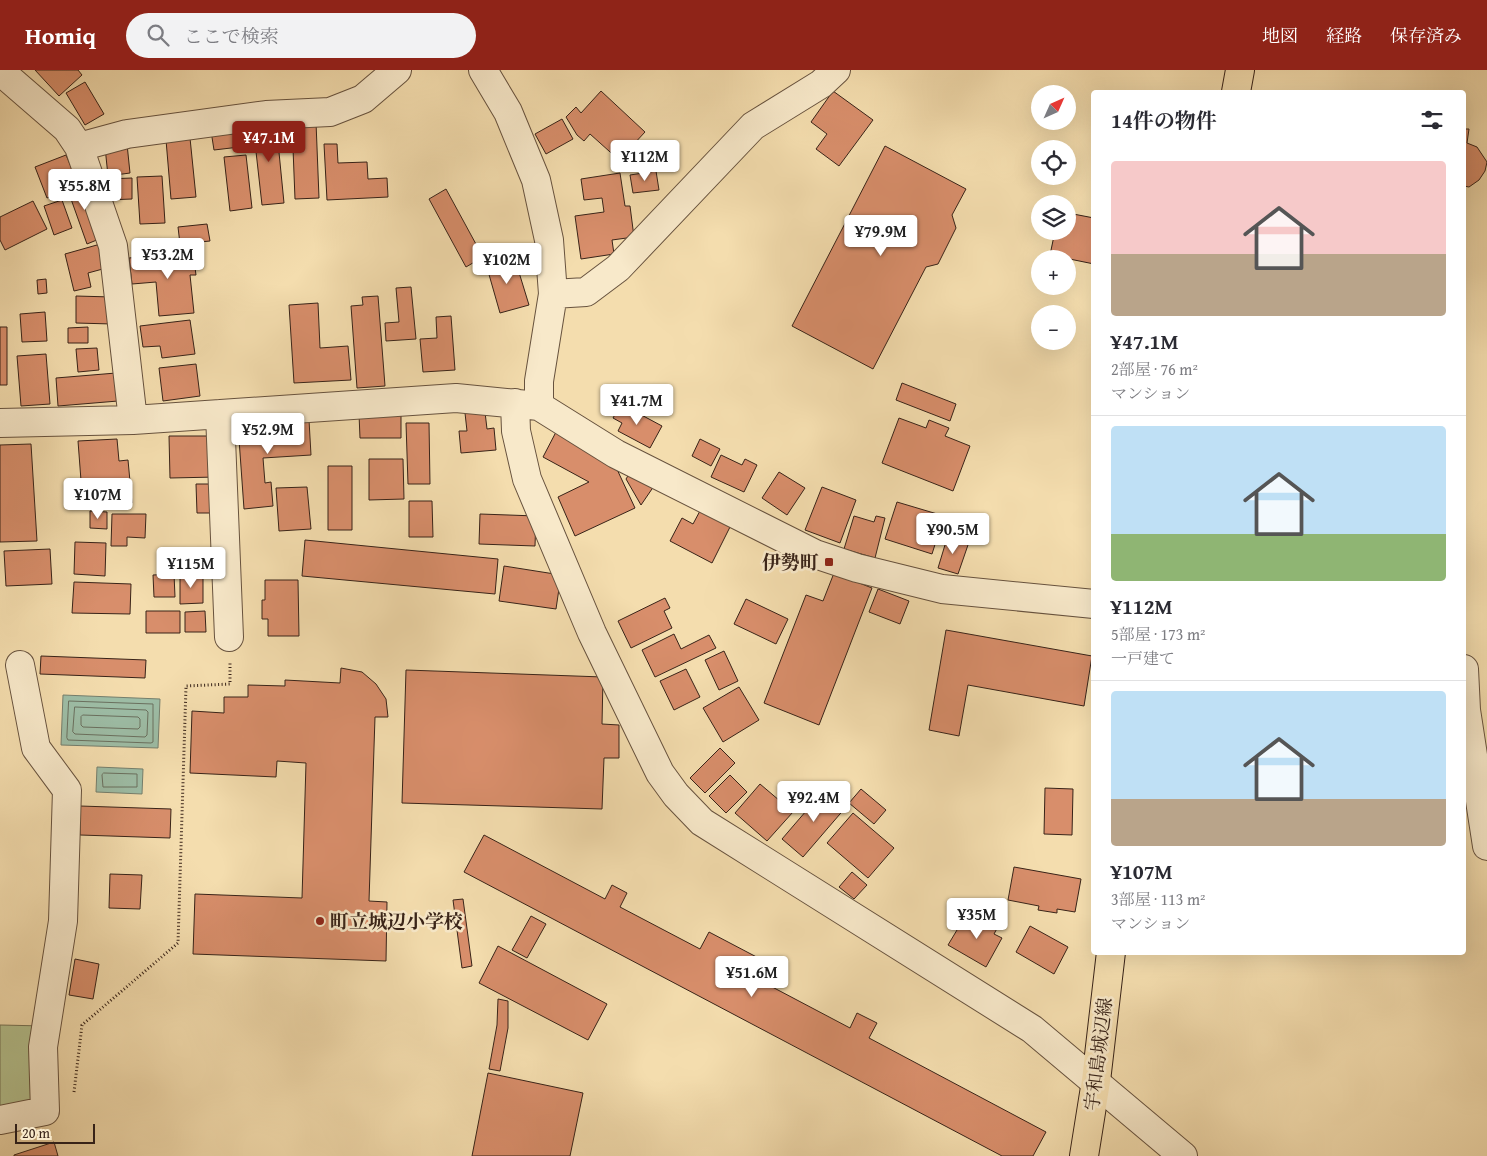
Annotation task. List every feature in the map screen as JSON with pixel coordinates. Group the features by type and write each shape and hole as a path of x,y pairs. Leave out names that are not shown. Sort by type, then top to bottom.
{"main road":[{"path":"1236,90 1240,70"},
{"name":"宇和島城辺線","path":"1084,1156 1096,1081 1111,955"}],"street":[{"path":"79,147 127,134 266,114 330,112 363,99 398,70"},
{"path":"483,70 508,112 536,180 549,240 553,294 539,381 516,431 527,479 592,633 660,773 676,795 702,822 1032,1030 1096,1081 1183,1156"},
{"path":"553,294 586,292 618,268 752,126 821,84 836,70"},
{"path":"0,71 67,129 79,147 113,246 133,420"},
{"path":"0,423 133,420 456,398 527,404 616,454 815,554 857,568 942,589 1091,604"},
{"path":"220,414 229,637"},
{"path":"0,1120 45,1111 43,1047 63,921 67,790 36,748 20,665"},
{"path":"1466,669 1487,673"},
{"path":"1466,710 1487,846"}],"path":[{"path":"45,1111 73,1096 82,1025 178,944 186,686 230,684 229,637"}],"shaded area":[{"path":"0,1025 45,1026 36,1106 0,1114"}],"water":[{"path":"63,695 160,699 158,748 61,745"},
{"path":"97,767 143,769 142,794 96,792"}],"building":[{"path":"35,70 78,70 82,75 59,96"},
{"path":"85,82 104,114 85,125 66,93"},
{"path":"601,91 645,132 619,160 590,134 584,141 577,135 566,117 576,107 581,113"},
{"path":"833,91 873,120 839,166 816,149 827,134 811,122"},
{"path":"562,119 573,139 546,154 535,134"},
{"path":"276,122 284,203 262,205 253,125"},
{"path":"316,122 319,198 295,199 292,123"},
{"path":"245,126 248,146 214,150 211,131"},
{"path":"1466,129 1469,129 1467,143 1477,147 1487,162 1485,171 1479,180 1469,187 1466,186"},
{"path":"190,138 196,197 171,199 166,140"},
{"path":"127,144 130,173 108,176 105,147"},
{"path":"324,144 337,144 338,163 367,162 368,179 387,178 388,197 327,200"},
{"path":"885,146 966,189 952,215 956,228 938,264 926,267 873,369 792,326"},
{"path":"66,155 75,176 57,182 61,193 47,198 35,167"},
{"path":"246,155 252,208 230,211 224,157"},
{"path":"656,171 659,190 633,193 630,175"},
{"path":"620,173 625,206 630,206 634,237 612,240 614,254 581,259 575,216 604,212 602,198 584,200 581,179"},
{"path":"162,176 165,223 140,224 137,177"},
{"path":"132,178 132,199 106,200 106,179"},
{"path":"83,179 104,237 87,244 66,185"},
{"path":"446,189 483,257 466,267 429,199"},
{"path":"62,200 72,228 54,235 44,206"},
{"path":"33,201 47,229 5,250 0,240 0,217"},
{"path":"1076,215 1091,217 1091,263 1076,260 1076,250 1051,250 1053,240 1076,240"},
{"path":"207,224 210,241 180,244 178,227"},
{"path":"104,243 110,267 88,273 91,287 74,291 65,254"},
{"path":"193,252 196,275 190,275 194,313 159,316 156,282 132,284 129,258"},
{"path":"514,256 529,305 500,313 486,264"},
{"path":"46,279 47,293 38,294 37,280"},
{"path":"411,287 416,339 386,341 385,323 399,322 396,288"},
{"path":"76,296 112,297 112,324 76,323"},
{"path":"378,296 385,386 357,388 351,306 363,305 362,297"},
{"path":"318,303 320,348 348,346 351,380 294,383 289,305"},
{"path":"45,312 47,341 22,342 20,314"},
{"path":"451,316 455,370 423,372 420,339 437,338 436,317"},
{"path":"190,320 195,354 162,358 160,346 143,347 140,326"},
{"path":"0,327 7,327 7,385 0,385"},
{"path":"88,327 88,343 68,343 68,328"},
{"path":"97,348 99,370 78,372 76,349"},
{"path":"46,354 50,404 21,406 17,356"},
{"path":"196,364 200,396 163,401 159,368"},
{"path":"116,373 118,401 58,406 56,378"},
{"path":"902,383 956,404 950,421 896,400"},
{"path":"621,404 662,426 650,448 618,431 622,423 613,418"},
{"path":"485,412 487,429 494,428 496,450 461,453 459,431 467,431 465,413"},
{"path":"401,413 401,438 360,438 359,414"},
{"path":"899,418 926,428 929,420 949,428 945,436 970,446 953,491 882,463"},
{"path":"309,420 311,455 263,458 265,483 271,482 273,506 244,509 238,425"},
{"path":"406,423 429,423 430,484 408,484"},
{"path":"556,432 615,465 635,508 575,536 558,497 589,482 543,457"},
{"path":"169,436 217,436 217,477 170,478"},
{"path":"117,439 119,461 128,460 132,503 83,507 78,441"},
{"path":"700,439 720,449 711,466 692,456"},
{"path":"31,444 37,541 0,542 0,445"},
{"path":"721,455 742,465 745,459 757,465 744,492 711,477"},
{"path":"369,459 403,459 404,499 369,500"},
{"path":"328,466 352,466 352,530 328,530"},
{"path":"631,471 654,486 641,505 626,479"},
{"path":"779,472 805,488 787,515 762,498"},
{"path":"196,484 219,484 219,513 197,513"},
{"path":"307,487 311,529 279,531 276,488"},
{"path":"822,487 856,500 840,543 805,530"},
{"path":"409,501 432,501 433,537 409,537"},
{"path":"897,502 944,516 932,554 885,539"},
{"path":"701,509 731,525 712,563 670,541 682,518 693,524"},
{"path":"90,511 107,512 107,529 90,528"},
{"path":"112,514 146,514 145,538 127,537 127,546 111,546"},
{"path":"480,514 536,516 535,546 479,544"},
{"path":"854,516 874,522 876,516 885,518 875,558 844,549"},
{"path":"948,535 969,542 958,574 938,568"},
{"path":"305,540 498,559 495,594 302,576"},
{"path":"75,542 106,543 105,576 74,574"},
{"path":"50,549 52,584 6,586 4,551"},
{"path":"504,566 561,575 556,609 499,601"},
{"path":"834,573 872,588 819,725 764,703 806,595 823,601"},
{"path":"174,574 175,597 154,597 153,575"},
{"path":"180,575 203,575 203,603 180,604"},
{"path":"265,580 298,580 299,636 268,636 268,619 262,619 262,600 265,600"},
{"path":"74,582 131,584 130,614 72,613"},
{"path":"878,589 909,601 900,624 869,612"},
{"path":"665,598 670,608 664,611 672,628 631,648 618,621"},
{"path":"746,599 788,619 776,644 734,624"},
{"path":"146,611 180,611 180,633 146,633"},
{"path":"205,611 206,632 185,632 185,612"},
{"path":"946,630 1091,656 1084,706 968,685 959,736 929,730"},
{"path":"674,634 681,649 709,635 716,648 655,677 642,650"},
{"path":"724,651 738,681 719,690 705,660"},
{"path":"41,656 146,660 145,678 40,674"},
{"path":"341,668 362,672 376,684 386,699 388,717 375,717 369,901 387,902 386,961 193,954 195,894 302,898 306,763 277,761 276,777 190,773 192,711 224,713 224,697 248,697 248,685 285,686 285,680 340,683"},
{"path":"686,669 700,697 674,710 660,681"},
{"path":"406,670 603,677 602,724 619,725 619,758 604,758 602,809 402,803"},
{"path":"739,687 759,720 723,742 703,708"},
{"path":"720,748 735,763 705,793 690,778"},
{"path":"730,775 747,792 726,813 709,796"},
{"path":"760,784 793,812 767,841 735,813"},
{"path":"1045,788 1073,789 1072,835 1044,834"},
{"path":"825,789 846,807 803,857 782,839"},
{"path":"861,789 886,810 874,824 849,803"},
{"path":"80,806 171,809 170,838 80,835"},
{"path":"853,813 894,848 868,878 827,843"},
{"path":"484,835 605,899 612,885 627,893 620,907 700,949 709,932 768,963 759,980 850,1028 857,1013 877,1023 869,1038 1046,1132 1033,1156 1002,1156 464,872"},
{"path":"1014,867 1081,879 1075,912 1057,909 1057,913 1038,910 1039,906 1008,900"},
{"path":"852,872 867,885 854,899 839,887"},
{"path":"110,874 142,875 140,909 109,908"},
{"path":"463,899 472,966 462,968 453,900"},
{"path":"966,915 983,925 988,916 1000,923 994,934 1002,938 986,967 948,945"},
{"path":"531,916 546,924 527,958 512,950"},
{"path":"1030,926 1068,947 1054,974 1016,952"},
{"path":"498,946 607,1004 588,1040 479,983"},
{"path":"75,959 99,964 93,999 69,995"},
{"path":"498,999 508,1001 508,1028 500,1071 489,1069 497,1025"},
{"path":"488,1073 583,1093 570,1156 472,1156"},
{"path":"54,1142 58,1156 14,1156 14,1155"}],"place":[{"name":"伊勢町","path":"829,562"},
{"name":"町立城辺小学校","path":"320,921"}]}
